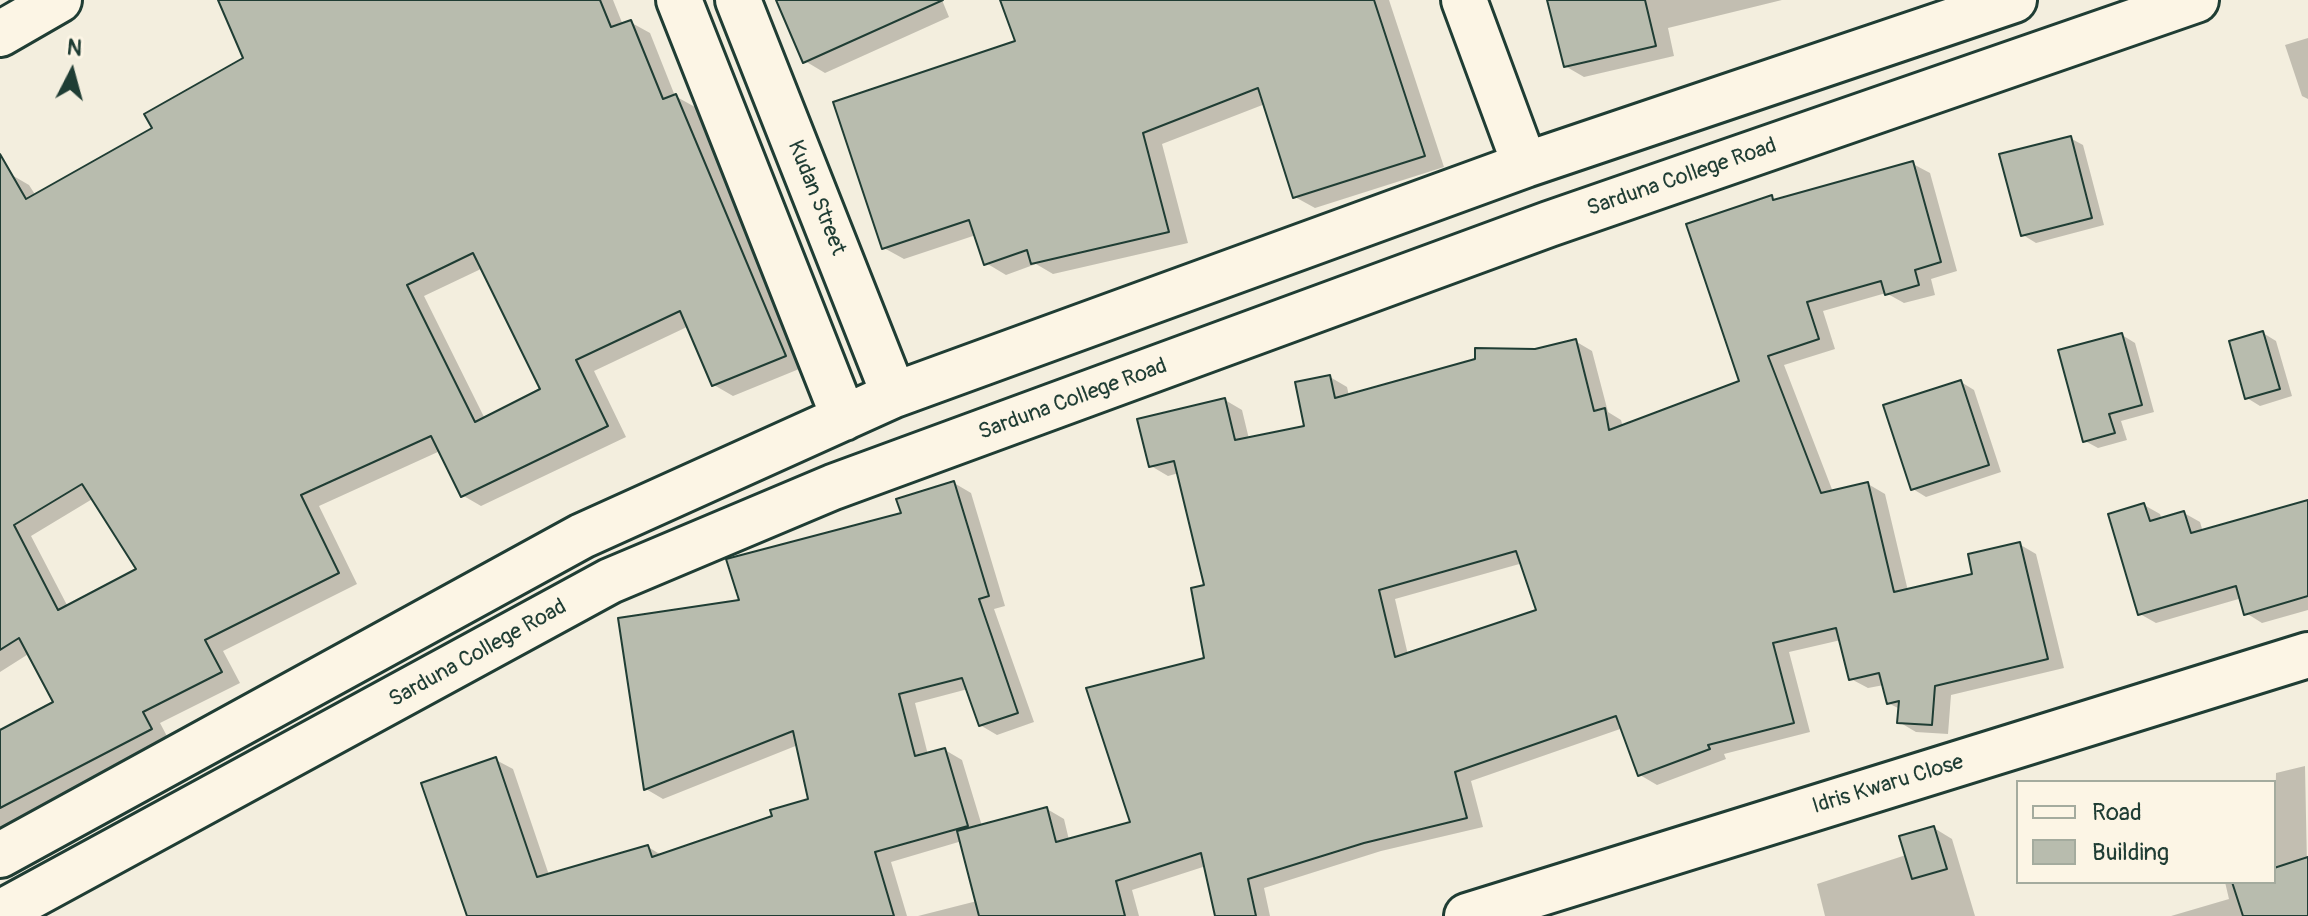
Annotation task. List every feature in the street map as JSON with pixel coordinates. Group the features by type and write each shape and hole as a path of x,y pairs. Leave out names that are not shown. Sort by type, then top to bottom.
{"street":[{"path":"0,34 59,0"},
{"path":"679,0 844,418"},
{"name":"Kudan Street","path":"738,0 894,395"},
{"path":"1464,0 1525,165"},
{"path":"0,855 582,536 894,395 1525,165 2014,0"},
{"name":"Sarduna College Road","path":"0,913 610,581 819,493 1549,224 2196,0"},
{"name":"Idris Kwaru Close","path":"1467,916 2308,655"}],"building":[{"path":"218,0 600,0 611,27 631,20 663,99 676,94 786,356 712,386 680,311 576,360 608,426 461,497 431,436 301,495 339,573 205,640 222,672 143,712 152,729 0,808 0,730 53,702 19,638 0,650 0,154 26,199 152,128 144,114 243,58","holes":["473,253 540,389 475,422 407,285","82,484 136,569 58,610 14,525"]},
{"path":"776,0 943,0 803,63"},
{"path":"1000,0 1374,0 1425,156 1293,198 1258,88 1143,133 1169,232 1031,264 1027,250 984,265 969,220 882,249 833,102 1015,41"},
{"path":"1547,0 1645,0 1656,46 1564,67"},
{"path":"2071,136 2092,218 2021,236 1999,154"},
{"path":"1913,161 1941,262 1915,270 1919,285 1885,295 1881,281 1807,302 1819,339 1768,356 1821,493 1868,482 1894,592 1972,574 1968,554 2020,542 2048,659 1935,686 1932,725 1897,723 1899,701 1887,704 1879,673 1849,680 1836,628 1773,643 1794,723 1708,745 1710,749 1638,776 1616,716 1455,772 1467,818 1364,843 1248,879 1256,916 1215,916 1201,853 1116,881 1125,916 979,916 957,831 1047,807 1056,842 1130,822 1086,688 1204,658 1191,588 1204,585 1174,461 1149,467 1137,419 1225,398 1235,440 1304,426 1295,382 1330,375 1335,398 1475,359 1475,348 1535,349 1576,339 1594,411 1605,408 1609,430 1739,381 1686,224 1772,195 1773,200","holes":["1516,551 1536,610 1395,657 1379,590"]},
{"path":"2263,331 2280,389 2245,399 2229,341"},
{"path":"2122,333 2142,405 2109,414 2115,433 2083,442 2058,350"},
{"path":"1961,380 1989,465 1911,490 1883,405"},
{"path":"954,481 989,596 979,599 1018,713 979,726 962,678 899,694 915,756 945,748 968,826 875,852 894,916 467,916 421,783 496,757 537,877 648,845 652,857 772,816 770,810 808,799 793,731 644,790 618,618 739,600 726,559 901,513 896,499"},
{"path":"2308,500 2308,596 2244,615 2236,586 2138,615 2108,514 2144,503 2150,521 2184,511 2191,533"},
{"path":"1934,826 1947,869 1912,879 1899,836"},
{"path":"2308,857 2308,916 2243,916 2233,884 2276,884 2276,867"}]}
